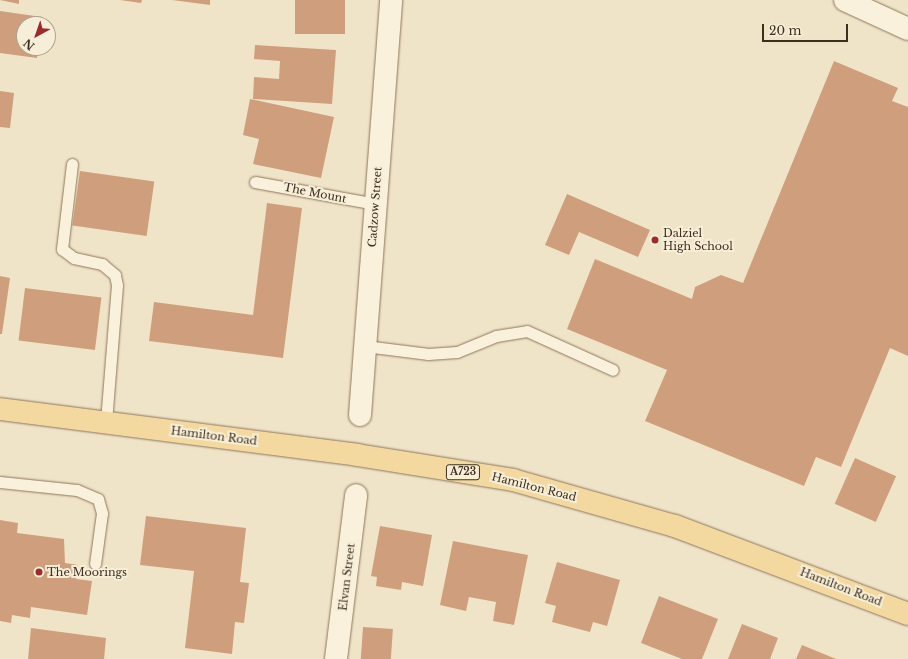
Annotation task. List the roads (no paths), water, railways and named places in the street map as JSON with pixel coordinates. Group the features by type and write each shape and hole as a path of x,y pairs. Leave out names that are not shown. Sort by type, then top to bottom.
{"main road":[{"name":"Hamilton Road","path":"0,409 357,455 513,480 675,526 908,614"}],"street":[{"name":"Cadzow Street","path":"360,415 391,0"},
{"path":"845,0 908,29"},
{"name":"Elvan Street","path":"336,659 356,495"}],"lane":[{"path":"72,164 62,249 74,258 102,264 115,275 117,285 106,423"},
{"name":"The Mount","path":"255,182 376,204"},
{"path":"365,346 428,354 457,352 496,336 527,331 613,370"},
{"path":"0,482 77,490 98,499 102,513 96,564"}],"place":[{"name":"Dalziel High School","path":"655,240"},
{"name":"The Moorings","path":"39,572"}]}
